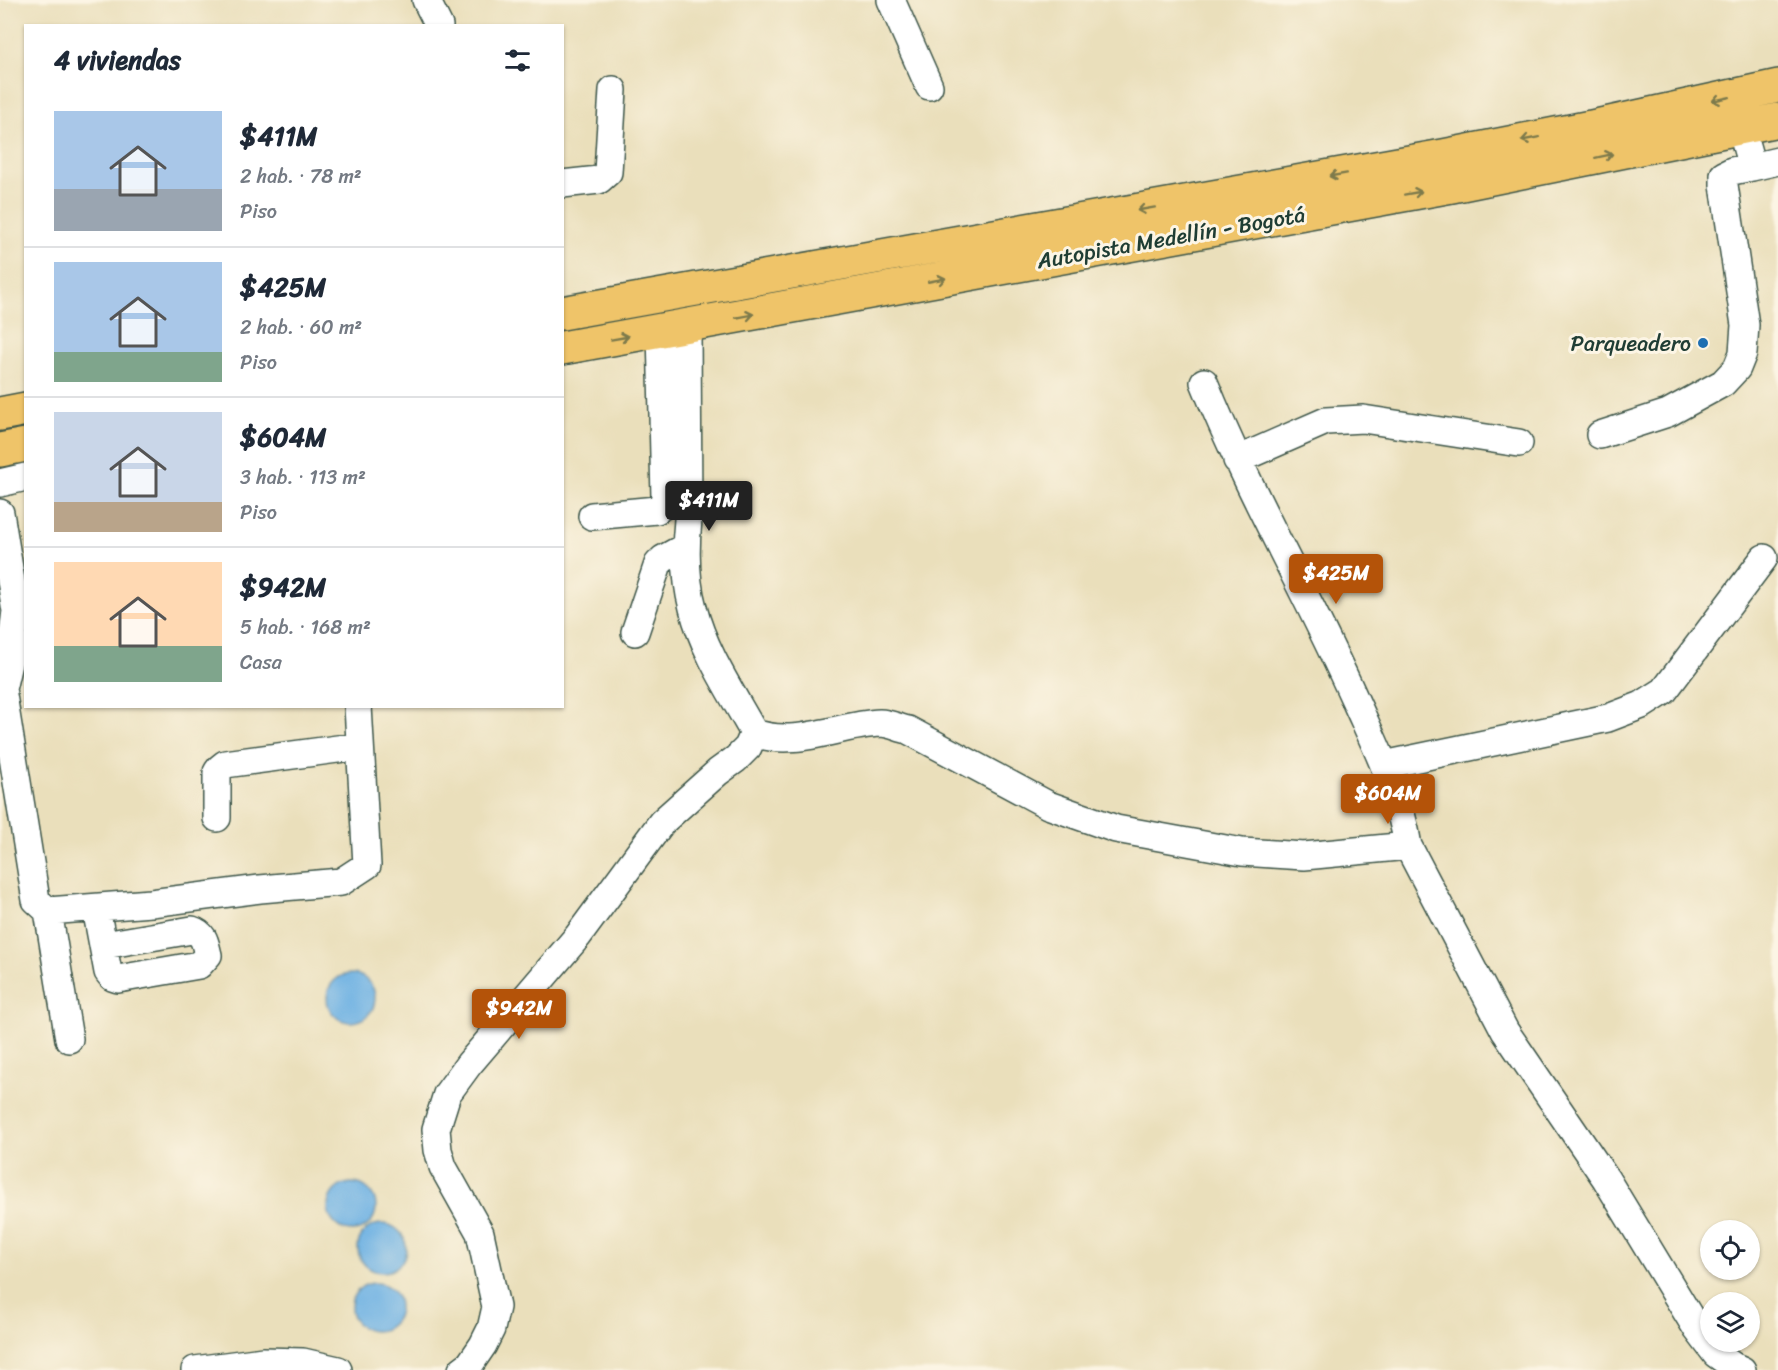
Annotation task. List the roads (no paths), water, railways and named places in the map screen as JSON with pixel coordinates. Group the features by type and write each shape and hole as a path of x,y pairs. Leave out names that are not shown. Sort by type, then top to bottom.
{"highway":[{"name":"Autopista Medellín - Bogotá","path":"564,313 1443,156 1591,127 1778,86"},
{"name":"Autopista Medellín - Bogotá","path":"564,348 1452,186 1778,120"},
{"path":"0,414 24,409"},
{"path":"0,450 24,445"}],"street":[{"path":"426,0 438,24"},
{"path":"891,0 929,86"},
{"path":"564,184 598,180 608,172 613,90"},
{"path":"1742,128 1752,167"},
{"path":"1600,435 1668,413 1723,383 1737,368 1743,353 1745,325 1724,175 1732,171 1778,161"},
{"path":"592,516 657,510 662,506 665,498 674,329"},
{"path":"674,329 688,520 685,547 693,608 708,647 754,733 767,738 787,740 883,723 908,730 1048,805 1067,812 1116,829 1242,852 1304,856 1407,846"},
{"path":"1204,382 1237,460 1324,630 1384,765 1403,818 1407,846 1505,1031 1606,1179 1697,1329 1716,1354 1743,1370"},
{"path":"1237,460 1326,421 1363,419 1519,443"},
{"path":"0,483 24,477"},
{"path":"0,513 16,611 11,651 2,689 36,900 48,911 69,1039"},
{"path":"635,632 658,564 685,547"},
{"path":"1384,765 1608,718 1642,705 1664,691 1764,558"},
{"path":"48,911 341,882 367,865 358,708"},
{"path":"462,1370 470,1364 483,1345 491,1329 496,1307 480,1233 443,1167 438,1150 436,1129 447,1094 468,1064 578,936 662,822 736,759 748,747 754,733"},
{"path":"217,818 217,772 225,764 360,746"},
{"path":"96,908 104,945"},
{"path":"195,1370 263,1360 303,1362 338,1370"}],"water":[{"path":"346,974 356,974 368,981 375,993 375,1003 368,1015 356,1022 346,1022 331,1011 327,1003 327,993 338,978"},
{"path":"347,1183 357,1183 369,1190 376,1202 376,1212 369,1224 357,1231 347,1231 332,1220 328,1212 328,1202 339,1187"},
{"path":"377,1224 387,1224 399,1231 406,1243 406,1253 399,1265 387,1272 377,1272 362,1261 358,1253 358,1243 369,1228"},
{"path":"370,1283 380,1283 392,1290 399,1302 399,1312 392,1324 380,1331 370,1331 355,1320 351,1312 351,1302 362,1287"}],"place":[{"name":"Parqueadero","path":"1703,343"}]}
